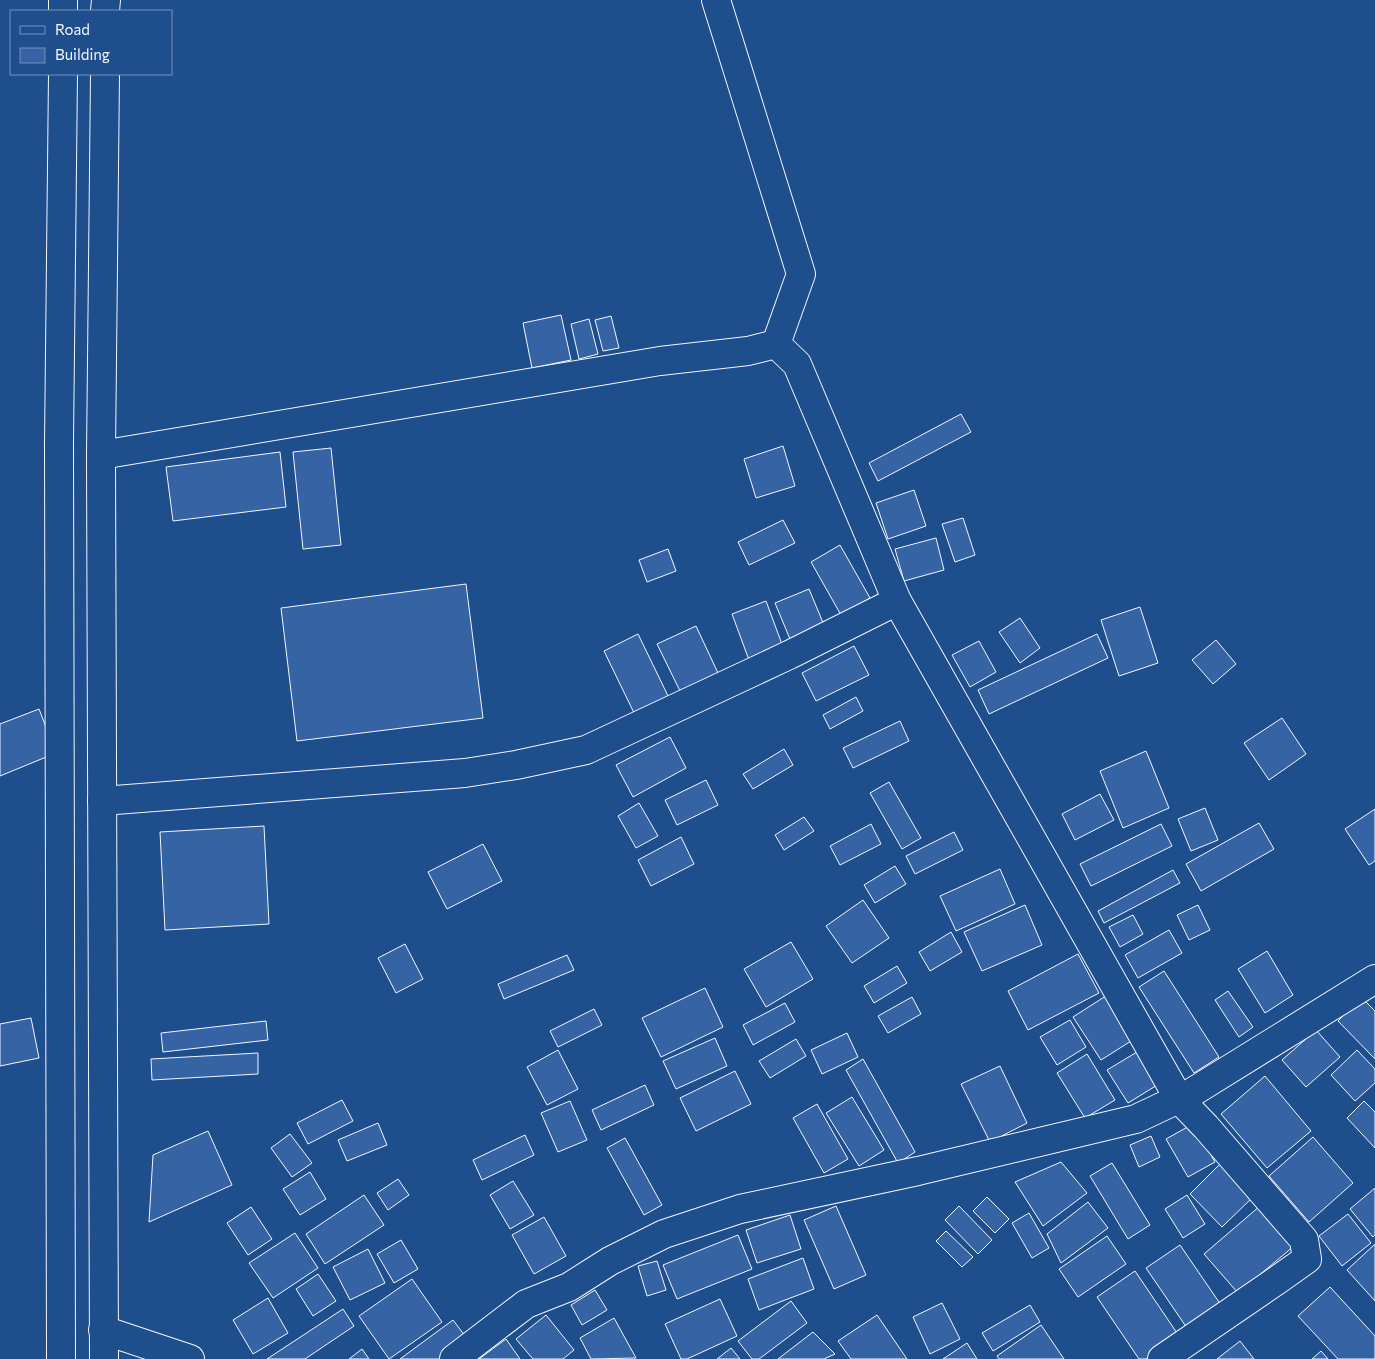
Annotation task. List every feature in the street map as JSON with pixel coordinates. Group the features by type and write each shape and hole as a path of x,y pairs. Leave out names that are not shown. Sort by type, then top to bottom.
{"street":[{"path":"716,0 801,274 776,344"},
{"path":"61,1359 59,433 63,75"},
{"path":"104,1359 101,455 105,75"},
{"path":"62,172 104,168"},
{"path":"101,455 660,361 748,351 776,344"},
{"path":"776,344 797,364 897,601 1179,1099 1206,1127 1304,1240 1306,1259 1162,1359"},
{"path":"102,802 465,773 516,765 586,750 789,655 897,601"},
{"path":"454,1359 526,1304 568,1287 610,1260 664,1234 740,1209 918,1171 1136,1119 1179,1099 1375,979"},
{"path":"103,1330 190,1359"}],"building":[{"path":"561,315 571,360 532,368 523,323"},
{"path":"611,316 619,348 603,351 595,320"},
{"path":"589,319 598,354 579,359 571,324"},
{"path":"961,414 971,432 878,481 869,463"},
{"path":"783,446 795,486 756,498 744,459"},
{"path":"331,448 341,545 303,549 293,452"},
{"path":"280,452 286,507 173,521 166,467"},
{"path":"914,490 926,526 888,539 876,503"},
{"path":"963,518 975,555 955,562 942,524"},
{"path":"783,520 795,543 749,565 738,542"},
{"path":"936,538 944,570 904,581 895,549"},
{"path":"840,545 870,598 841,615 811,562"},
{"path":"668,549 676,571 647,582 639,560"},
{"path":"466,584 483,718 297,741 281,608"},
{"path":"809,589 824,625 790,639 775,603"},
{"path":"766,601 783,647 749,660 732,614"},
{"path":"1140,607 1158,663 1119,676 1101,620"},
{"path":"1020,618 1040,648 1020,663 999,632"},
{"path":"696,626 718,673 680,691 657,644"},
{"path":"638,634 670,700 636,717 604,651"},
{"path":"1097,634 1108,658 989,714 978,690"},
{"path":"1216,640 1236,664 1213,684 1192,660"},
{"path":"979,641 996,672 970,687 952,655"},
{"path":"854,646 869,675 816,701 802,673"},
{"path":"856,697 863,711 830,729 823,715"},
{"path":"39,709 56,753 0,776 0,724"},
{"path":"1282,718 1306,754 1269,780 1244,743"},
{"path":"900,721 909,741 853,768 843,748"},
{"path":"670,737 686,768 633,797 616,765"},
{"path":"784,749 793,765 753,789 743,774"},
{"path":"1146,751 1169,808 1123,828 1100,771"},
{"path":"706,780 718,805 677,825 665,800"},
{"path":"889,782 921,838 902,849 870,793"},
{"path":"1100,794 1114,820 1075,840 1062,814"},
{"path":"639,803 658,836 636,848 618,816"},
{"path":"1205,808 1218,840 1191,851 1178,819"},
{"path":"1375,809 1375,861 1369,865 1345,829"},
{"path":"804,817 814,831 784,850 775,835"},
{"path":"1259,823 1274,849 1201,891 1186,864"},
{"path":"871,824 881,844 840,865 830,846"},
{"path":"1161,824 1172,846 1091,886 1080,864"},
{"path":"264,826 269,924 165,930 160,832"},
{"path":"954,832 963,850 915,874 906,856"},
{"path":"681,837 694,864 651,886 638,860"},
{"path":"483,844 502,881 447,909 428,872"},
{"path":"895,866 906,884 875,903 864,885"},
{"path":"1000,869 1015,904 956,931 940,896"},
{"path":"1173,870 1180,883 1104,923 1098,911"},
{"path":"863,900 889,938 852,963 826,926"},
{"path":"1025,905 1042,945 982,971 964,932"},
{"path":"1198,905 1210,930 1189,940 1177,915"},
{"path":"1133,915 1143,934 1120,947 1109,927"},
{"path":"1169,930 1182,953 1138,978 1125,955"},
{"path":"951,932 962,952 930,971 919,952"},
{"path":"791,942 813,979 766,1007 744,969"},
{"path":"405,944 423,979 396,993 378,958"},
{"path":"1267,951 1293,995 1265,1013 1238,969"},
{"path":"1078,954 1099,993 1028,1030 1008,991"},
{"path":"567,955 574,970 504,999 498,984"},
{"path":"897,966 907,983 874,1003 864,986"},
{"path":"1164,971 1219,1057 1194,1073 1139,987"},
{"path":"705,988 723,1027 661,1057 642,1018"},
{"path":"1228,991 1253,1027 1239,1037 1215,1000"},
{"path":"1112,992 1139,1036 1101,1060 1073,1017"},
{"path":"912,997 921,1014 888,1033 878,1016"},
{"path":"1361,997 1375,1011 1375,1059 1338,1021"},
{"path":"785,1003 795,1022 753,1045 743,1025"},
{"path":"594,1009 602,1025 558,1047 550,1031"},
{"path":"31,1018 39,1058 0,1066 0,1024"},
{"path":"1070,1020 1086,1047 1057,1065 1040,1037"},
{"path":"266,1021 268,1040 163,1052 161,1033"},
{"path":"1316,1030 1340,1057 1306,1087 1282,1060"},
{"path":"847,1033 858,1057 822,1074 811,1050"},
{"path":"715,1038 727,1066 676,1089 663,1061"},
{"path":"796,1039 806,1056 770,1078 759,1061"},
{"path":"1147,1046 1167,1079 1128,1103 1107,1070"},
{"path":"558,1050 578,1089 547,1105 527,1067"},
{"path":"1357,1050 1375,1069 1375,1083 1355,1101 1331,1075"},
{"path":"258,1053 258,1074 152,1080 151,1059"},
{"path":"1087,1054 1115,1100 1085,1118 1057,1073"},
{"path":"863,1059 915,1152 898,1163 846,1070"},
{"path":"1000,1066 1027,1123 990,1142 961,1084"},
{"path":"735,1071 751,1104 696,1131 680,1098"},
{"path":"1265,1076 1311,1131 1267,1168 1221,1114"},
{"path":"645,1085 654,1105 601,1130 592,1110"},
{"path":"852,1097 884,1150 859,1166 826,1113"},
{"path":"342,1100 353,1121 308,1144 297,1123"},
{"path":"570,1101 587,1140 558,1152 541,1113"},
{"path":"1364,1101 1375,1112 1375,1148 1347,1118"},
{"path":"817,1104 848,1159 824,1173 793,1118"},
{"path":"378,1123 387,1145 347,1161 338,1140"},
{"path":"1193,1124 1215,1162 1188,1177 1166,1139"},
{"path":"208,1131 232,1185 149,1222 153,1155"},
{"path":"290,1134 312,1163 292,1177 271,1148"},
{"path":"525,1135 534,1155 482,1180 473,1160"},
{"path":"1151,1136 1160,1157 1139,1167 1130,1145"},
{"path":"1313,1137 1353,1183 1309,1222 1269,1176"},
{"path":"625,1138 662,1205 644,1215 607,1148"},
{"path":"1061,1162 1087,1193 1043,1226 1015,1182"},
{"path":"1222,1162 1254,1196 1222,1227 1190,1194"},
{"path":"1112,1163 1150,1225 1128,1239 1090,1176"},
{"path":"310,1172 326,1199 300,1215 283,1189"},
{"path":"398,1179 409,1195 388,1210 377,1193"},
{"path":"513,1181 534,1215 510,1229 490,1195"},
{"path":"1375,1188 1375,1235 1373,1237 1350,1209"},
{"path":"364,1195 384,1225 325,1264 306,1234"},
{"path":"1187,1195 1205,1224 1183,1238 1165,1209"},
{"path":"987,1197 1009,1219 995,1233 973,1211"},
{"path":"1088,1202 1108,1228 1061,1263 1047,1234"},
{"path":"836,1206 866,1275 834,1289 804,1220"},
{"path":"959,1206 992,1240 978,1254 945,1220"},
{"path":"1260,1206 1294,1246 1238,1293 1204,1254"},
{"path":"251,1207 272,1239 248,1255 227,1223"},
{"path":"1029,1213 1049,1248 1032,1258 1012,1223"},
{"path":"1348,1214 1371,1243 1342,1266 1319,1236"},
{"path":"790,1215 801,1249 757,1263 746,1230"},
{"path":"544,1217 566,1256 534,1274 512,1235"},
{"path":"946,1231 973,1257 962,1267 936,1241"},
{"path":"295,1233 318,1268 273,1298 249,1263"},
{"path":"738,1235 752,1269 677,1299 663,1265"},
{"path":"1107,1236 1126,1264 1078,1297 1059,1269"},
{"path":"401,1240 418,1269 394,1283 377,1254"},
{"path":"1375,1244 1375,1301 1347,1270"},
{"path":"1180,1245 1221,1305 1187,1328 1146,1268"},
{"path":"368,1249 385,1283 350,1300 333,1267"},
{"path":"803,1258 814,1289 759,1310 748,1279"},
{"path":"657,1261 666,1290 647,1296 638,1266"},
{"path":"1135,1271 1179,1336 1146,1359 1139,1359 1097,1297"},
{"path":"318,1274 336,1301 313,1316 296,1289"},
{"path":"412,1279 442,1322 389,1359 359,1316"},
{"path":"1330,1287 1375,1336 1375,1359 1338,1359 1298,1316"},
{"path":"595,1290 607,1310 582,1325 571,1305"},
{"path":"268,1298 288,1333 253,1354 233,1320"},
{"path":"720,1299 737,1336 687,1359 681,1359 665,1324"},
{"path":"791,1301 807,1323 759,1359 752,1359 738,1341"},
{"path":"942,1303 960,1339 930,1354 913,1317"},
{"path":"1030,1305 1040,1322 993,1351 982,1333"},
{"path":"343,1309 354,1326 305,1359 267,1359"},
{"path":"546,1315 574,1350 563,1359 533,1359 516,1339"},
{"path":"877,1315 907,1359 851,1359 838,1341"},
{"path":"614,1318 636,1358 591,1359 580,1338"},
{"path":"453,1320 468,1340 442,1359 400,1359"},
{"path":"1041,1325 1064,1359 999,1359 997,1356"},
{"path":"813,1332 835,1354 824,1359 778,1359"},
{"path":"506,1339 520,1359 479,1359"},
{"path":"1240,1341 1254,1359 1217,1359"},
{"path":"967,1343 977,1359 943,1359"},
{"path":"731,1348 740,1359 717,1359"},
{"path":"362,1349 369,1359 349,1359"},
{"path":"1321,1351 1328,1359 1312,1359"}]}
